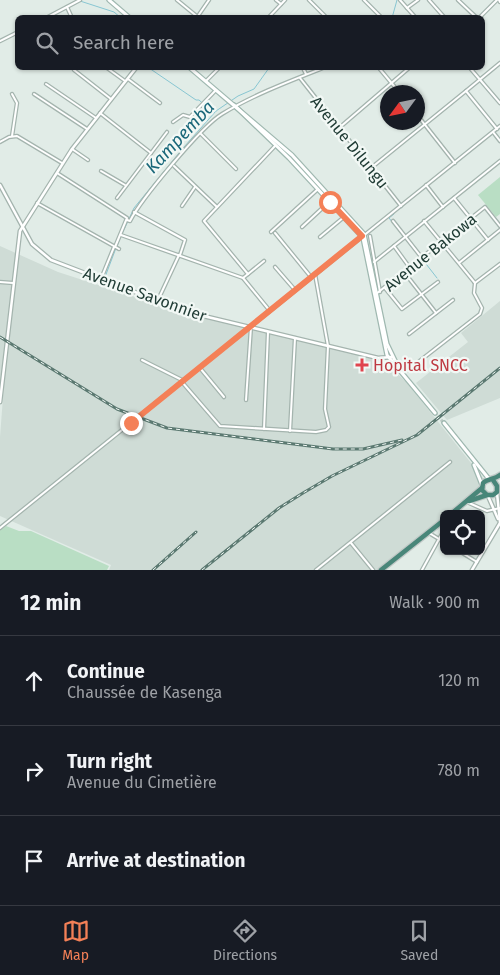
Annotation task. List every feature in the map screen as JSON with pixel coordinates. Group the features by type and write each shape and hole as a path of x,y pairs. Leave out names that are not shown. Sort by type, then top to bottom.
{"highway":[{"path":"456,510 467,502 482,486 500,475"},
{"path":"491,480 497,484 497,491"},
{"path":"467,502 497,491 500,484"},
{"path":"482,486 488,495"},
{"path":"381,570 440,523"}],"main road":[{"path":"109,0 126,15"},
{"path":"192,70 290,156 363,235 390,358 436,413"},
{"path":"233,105 276,146 290,156 330,202 363,235"},
{"path":"444,423 473,462 491,480"},
{"path":"473,462 482,486"}],"street":[{"path":"52,15 79,0"},
{"path":"177,0 196,15"},
{"path":"199,15 209,0"},
{"path":"276,0 281,4"},
{"path":"271,15 285,0"},
{"path":"309,0 324,15"},
{"path":"364,0 379,15"},
{"path":"400,0 413,15"},
{"path":"407,8 418,0"},
{"path":"429,0 442,15"},
{"path":"458,0 475,15"},
{"path":"482,15 498,1"},
{"path":"67,7 71,15"},
{"path":"0,41 15,34"},
{"path":"425,123 500,63"},
{"path":"74,70 111,98"},
{"path":"110,70 160,103"},
{"path":"0,402 19,234 62,163 134,70"},
{"path":"206,81 217,70"},
{"path":"304,70 306,74"},
{"path":"101,279 134,212 200,134 233,105 317,70"},
{"path":"381,70 392,84"},
{"path":"339,128 407,70"},
{"path":"472,70 500,103"},
{"name":"Avenue Dilungu","path":"299,77 401,206"},
{"path":"46,84 96,118"},
{"path":"173,122 183,114 190,117 216,90"},
{"path":"466,91 497,129"},
{"path":"12,94 17,103 12,136"},
{"path":"34,94 87,129"},
{"path":"100,112 151,153"},
{"path":"425,125 455,163"},
{"path":"0,528 500,126"},
{"path":"371,168 417,130"},
{"path":"117,198 167,132"},
{"path":"493,132 500,141"},
{"path":"200,134 236,169"},
{"path":"0,142 12,136 17,136 62,163"},
{"path":"248,274 204,220 276,146"},
{"path":"72,149 88,160"},
{"path":"374,262 500,161"},
{"path":"173,165 218,207"},
{"path":"101,171 125,185"},
{"path":"56,173 126,217 128,221"},
{"name":"Avenue Savonnier","path":"0,185 35,248 47,257 157,302 268,332 378,358 390,358"},
{"path":"426,185 443,207"},
{"path":"182,206 195,187"},
{"path":"271,232 318,188"},
{"path":"454,198 488,240"},
{"path":"302,227 330,202"},
{"path":"37,203 116,248"},
{"name":"Avenue Bakowa","path":"377,294 485,207 500,226"},
{"path":"134,212 185,240 157,302"},
{"path":"320,237 344,217"},
{"path":"393,220 422,258"},
{"path":"408,370 480,314 482,308 474,293 475,283 424,221"},
{"path":"459,263 500,230"},
{"path":"275,233 311,277"},
{"path":"496,233 500,238"},
{"path":"122,236 243,278 270,311"},
{"path":"370,236 377,294"},
{"path":"393,245 410,268"},
{"path":"243,278 264,261"},
{"path":"475,283 500,264"},
{"path":"275,267 294,290"},
{"path":"404,272 436,313"},
{"path":"142,360 183,382 220,426 316,432 328,428 325,409 328,346 315,274"},
{"path":"0,282 13,283"},
{"path":"385,288 401,309 438,282"},
{"path":"409,334 453,300"},
{"path":"246,400 250,327"},
{"path":"264,429 268,332"},
{"path":"290,431 295,338"},
{"path":"200,368 224,398"},
{"path":"316,570 450,462"},
{"path":"472,570 500,524 497,491"},
{"path":"488,495 492,510 500,524"},
{"path":"467,502 492,510 499,509"},
{"path":"422,570 439,539 428,533"},
{"path":"351,542 373,570"},
{"path":"466,555 477,562"}],"shaded area":[{"path":"0,246 58,272 163,306 372,357 386,363 407,383 487,483 453,510 440,510 440,520 378,570 109,570 111,565 0,516 0,437 4,384 0,381"},
{"path":"500,301 500,398 447,420 416,383 468,342 461,333"}],"green space":[{"path":"500,177 500,214 496,217 478,195"},
{"path":"6,526 19,531 31,531 109,566 107,570 0,570 0,530"}],"waterway":[{"path":"77,0 114,12 118,15"},
{"name":"Kampemba","path":"393,15 397,0"},
{"path":"152,70 196,100 199,100 208,108 216,111"},
{"name":"Kampemba","path":"122,234 134,208 184,147 216,111 238,96 254,89 268,70"},
{"path":"393,223 389,218 394,214"},
{"name":"Kampemba","path":"117,246 121,236"},
{"name":"Kampemba","path":"105,277 116,248"},
{"path":"423,260 437,278"}],"tunnel":[{"path":"435,413 444,423"}],"railway":[{"path":"0,337 117,409 167,428 333,449 363,449 402,440"},
{"path":"202,570 279,508 332,476 417,435 500,368"},
{"path":"153,570 196,532"}],"place":[{"name":"Hopital SNCC","path":"362,365"}],"route":[{"path":"131,423 362,236 330,202"}]}
